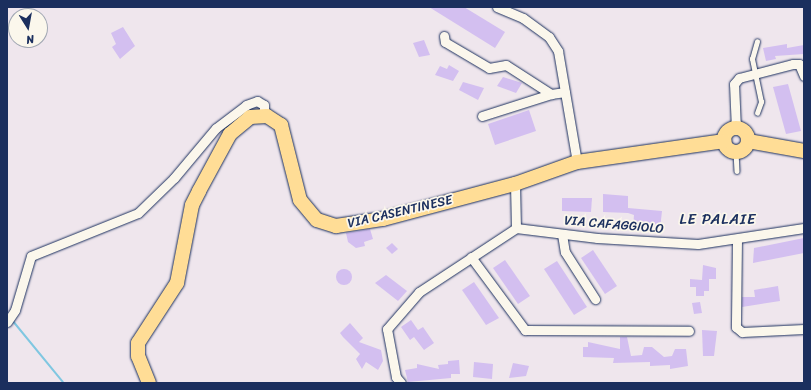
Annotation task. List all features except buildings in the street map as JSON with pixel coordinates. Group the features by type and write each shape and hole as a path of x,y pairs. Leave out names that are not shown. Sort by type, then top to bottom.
{"main road":[{"path":"149,383 138,356 138,343 177,283 192,205 230,134 250,117 264,116"},
{"name":"VIA CASENTINESE","path":"264,116 273,118 286,134 300,200 308,213 327,224 354,225 515,184 577,162 724,141"},
{"path":"736,128 743,131 748,141 743,150 736,152 727,148 724,141 729,131 736,128"},
{"path":"748,141 804,151"}],"street":[{"path":"497,7 523,18 549,37 558,51 577,162"},
{"path":"444,36 445,42 489,68 511,67 551,94"},
{"path":"736,128 734,84 739,78 753,73 801,63 804,76"},
{"path":"482,116 551,94 565,92"},
{"path":"7,322 15,310 31,256 138,213 174,178 216,128 246,105 257,101 264,105 264,116"},
{"path":"401,383 396,377 387,329 419,292 471,256 516,228 515,184"},
{"name":"VIA CAFAGGIOLO","path":"516,228 562,234 698,244 737,240 804,228"},
{"path":"562,234 565,252 595,299"},
{"path":"737,240 736,327 742,332 804,329"},
{"path":"471,256 525,330 689,331"}],"lane":[{"path":"757,42 752,59 753,73 761,102 757,113"},
{"path":"736,152 737,171"}],"waterway":[{"path":"12,320 63,382"}],"district":[{"name":"LE PALAIE","path":"718,220"}]}
